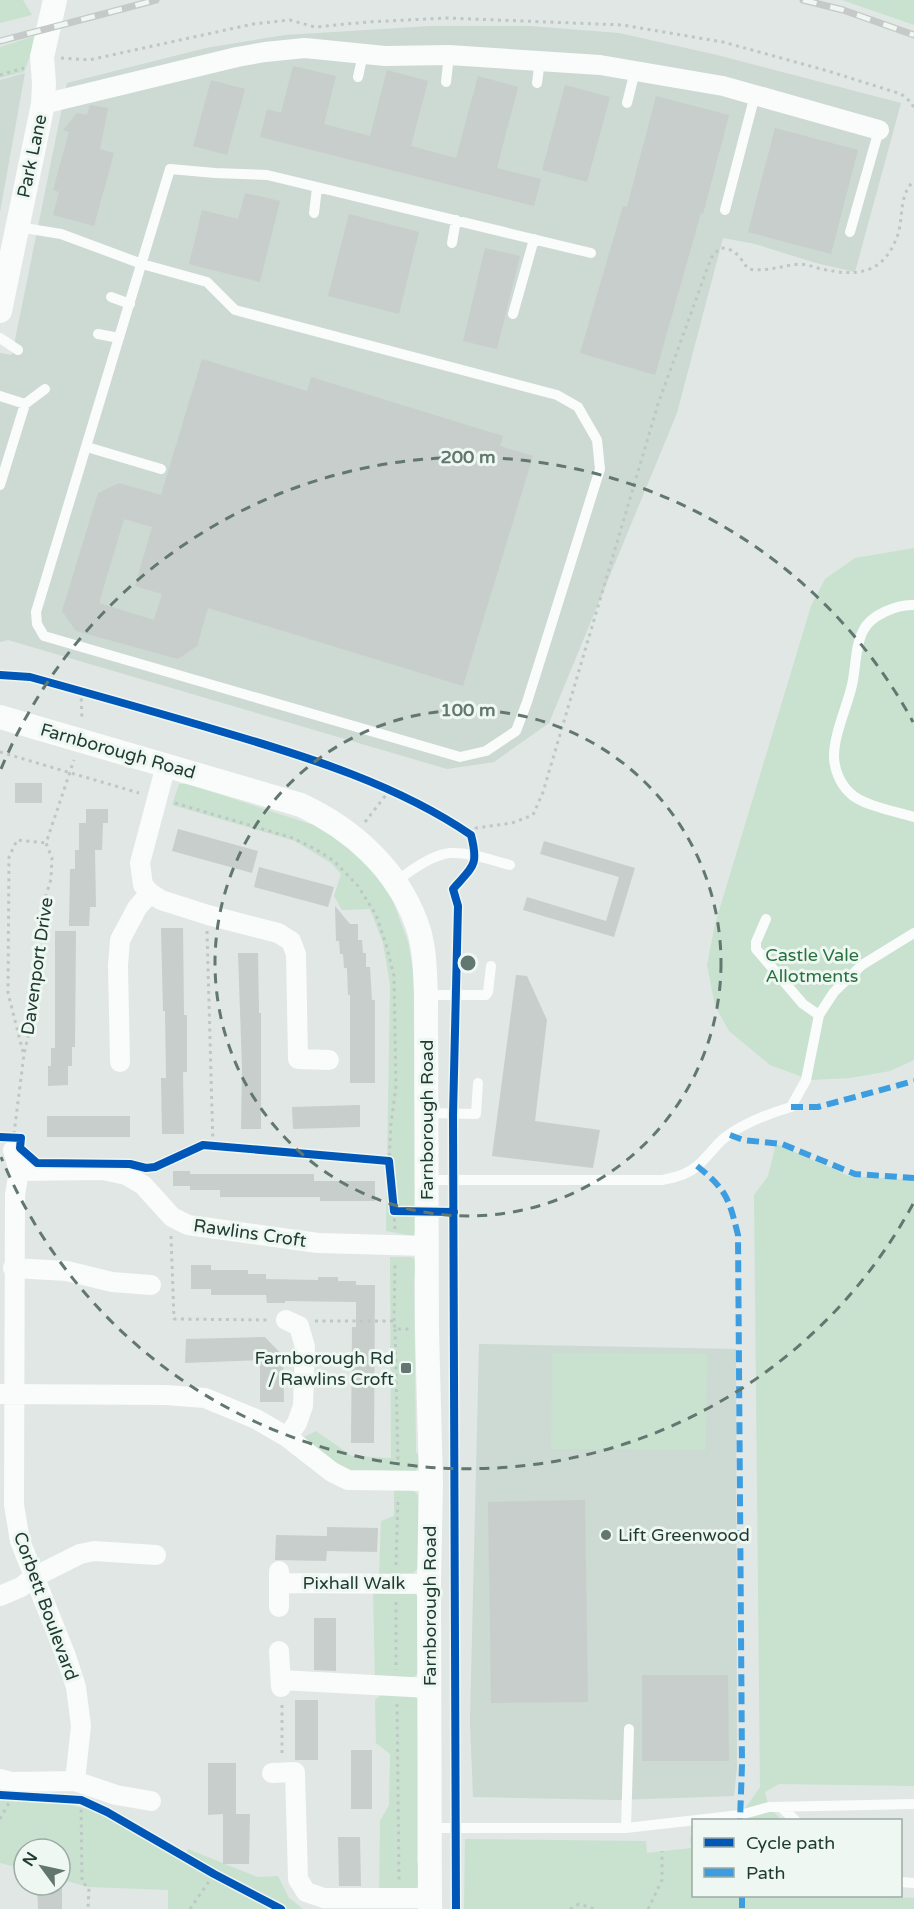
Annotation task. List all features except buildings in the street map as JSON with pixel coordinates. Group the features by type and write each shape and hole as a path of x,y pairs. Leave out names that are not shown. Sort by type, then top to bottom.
{"street":[{"name":"Park Lane","path":"0,311 43,104 42,57 55,0"},
{"path":"43,104 215,62 265,52 304,48 363,54 449,55 600,65 723,86 879,130"},
{"name":"Farnborough Road","path":"0,717 301,805 329,818 373,854 396,881 416,922 425,959 426,995 427,1330 431,1481 430,1903"},
{"path":"165,765 140,863 143,885 161,900 278,933 291,941 296,954 298,1059 329,1060"},
{"path":"120,1062 118,965 120,940 137,908 150,893"},
{"path":"14,1141 19,1171"},
{"name":"Rawlins Croft","path":"19,1171 103,1170 126,1175 143,1185 172,1216 188,1225 318,1243 427,1246"},
{"name":"Corbett Boulevard","path":"19,1171 15,1195 6,1394 14,1505 20,1541 52,1618 76,1687 81,1726 72,1790"},
{"path":"13,1268 67,1271 112,1282 151,1284"},
{"path":"285,1320 299,1326 304,1347 303,1406 297,1423 287,1437"},
{"path":"6,1394 206,1398 256,1419 287,1437 332,1472 348,1480 431,1481"},
{"path":"0,1596 80,1554 94,1551 156,1555"},
{"name":"Pixhall Walk","path":"279,1607 279,1577 429,1584"},
{"path":"279,1652 281,1683 429,1688"},
{"path":"277,1773 295,1772 298,1880 306,1892 324,1898 399,1897 430,1903"},
{"path":"0,1779 151,1801"}],"lane":[{"path":"358,77 363,54"},
{"path":"446,82 449,55"},
{"path":"537,83 540,60"},
{"path":"627,103 635,71"},
{"path":"725,210 755,95"},
{"path":"850,232 879,130"},
{"path":"18,227 61,234 142,264 207,282 235,310 557,395 578,407 597,440 600,468 516,731 486,751 460,757 44,636 37,624 36,612 87,447 119,338 130,304 142,264 170,169 267,175 591,253"},
{"path":"314,213 317,188"},
{"path":"452,243 456,220"},
{"path":"513,315 534,239"},
{"path":"111,297 130,304"},
{"path":"98,334 119,338"},
{"path":"0,338 18,350"},
{"path":"0,484 25,404 45,389"},
{"path":"0,396 25,404"},
{"path":"87,447 161,469"},
{"path":"914,605 892,609 872,619 863,630 846,712 835,739 834,758 838,777 850,794 914,817"},
{"path":"396,881 426,861 449,853 476,855 510,865"},
{"path":"766,919 756,942 756,949 803,1004 819,1015"},
{"path":"427,1180 663,1180 682,1175 697,1166 723,1139 762,1115 791,1107 806,1080 819,1015 834,992 862,965 914,933"},
{"path":"426,995 486,995 491,966"},
{"path":"427,1113 476,1114 478,1083"},
{"path":"626,1828 629,1729"},
{"path":"705,1819 740,1815 769,1807 914,1804"},
{"path":"781,1807 793,1819"},
{"path":"430,1828 626,1828 692,1820"}],"path":[{"path":"471,835 476,828 512,823 533,815 543,792 658,404 711,258 720,248 729,248 739,255 748,269 760,271 800,264 846,274 871,269 889,253 898,236 905,194 914,181"},
{"path":"71,688 92,694"},
{"path":"0,752 293,838 334,861 358,886 376,915 394,976 396,1086 391,1124 390,1171"},
{"path":"379,787 400,796"},
{"path":"462,829 471,835 476,855"},
{"path":"208,915 207,962 213,1146"},
{"path":"203,1145 225,1147"},
{"path":"378,1160 389,1161"},
{"path":"393,1201 398,1480 396,1686 399,1897"},
{"path":"394,1211 427,1211"},
{"path":"172,1216 174,1320 394,1321"},
{"path":"394,1329 427,1330"},
{"path":"277,1773 281,1683"},
{"path":"72,1790 81,1800 89,1804"},
{"path":"0,1795 24,1796"},
{"path":"0,1818 13,1795"},
{"path":"81,1800 82,1882 89,1888 88,1909"},
{"path":"648,1909 656,1897 662,1880 662,1851"},
{"path":"205,1868 224,1879"},
{"path":"190,1909 214,1874"},
{"path":"570,1909 579,1904 595,1909"}],"shaded area":[{"path":"431,26 530,26 619,33 717,55 901,103 855,272 816,263 755,244 723,238 677,413 549,723 494,762 447,769 8,640 0,642 0,353 12,355 67,83 206,48 285,35"},
{"path":"25,73 0,212 0,80"},
{"name":"Lift Greenwood","path":"479,1344 736,1349 737,1767 734,1796 617,1800 473,1797 470,1721"}],"green space":[{"path":"0,0 23,0 32,15 0,23"},
{"path":"842,0 914,0 914,25"},
{"path":"38,35 24,72 0,78 0,47"},
{"name":"Castle Vale Allotments","path":"914,548 914,1060 890,1071 850,1078 811,1080 770,1065 729,1031 715,1006 707,965 715,924 811,606 825,579 855,558"},
{"path":"179,784 188,784 310,824 321,823 367,862 393,901 408,942 415,980 420,1227 413,1236 386,1231 390,985 383,943 370,909 342,910 334,896 341,874 331,863 295,841 172,805"},
{"path":"776,1144 849,1176 914,1180 914,1786 779,1784 765,1792 769,1807 781,1819 738,1819 760,1787 754,1195 768,1176"},
{"path":"390,1257 411,1257 419,1261 420,1266 414,1277 416,1452 422,1459 415,1472 351,1473 332,1466 304,1437 316,1431 352,1456 391,1458"},
{"path":"552,1353 707,1354 706,1450 551,1449"},
{"path":"394,1487 411,1488 418,1495 419,1567 413,1573 379,1575 381,1521 394,1516"},
{"path":"373,1591 412,1591 420,1599 420,1671 412,1679 375,1678"},
{"path":"382,1694 415,1696 421,1702 418,1748 417,1862 424,1867 420,1886 414,1889 379,1892 380,1821 389,1805 390,1754 376,1743 375,1700"},
{"path":"0,1798 50,1801 99,1811 183,1859 188,1849 257,1877 278,1876 289,1898 303,1909 168,1909 168,1890 88,1887 72,1882 72,1837 12,1837 12,1866 0,1863"},
{"path":"692,1836 692,1897 914,1898 914,1909 464,1909 465,1839 646,1841 647,1853 691,1848 690,1837"}],"railway":[{"path":"0,41 156,0"},
{"path":"803,0 843,10 914,35"}],"marked path":[{"path":"791,1107 818,1107 914,1081"},
{"path":"730,1135 743,1140 782,1144 855,1174 914,1178"},
{"path":"697,1166 721,1189 732,1212 738,1235 742,1765 740,1819"},
{"path":"742,1897 742,1909"}],"cycle path":[{"path":"0,675 30,677 320,762 413,801 471,835 474,860 470,870 453,889 458,906 453,1115 456,1909"},
{"path":"0,1137 21,1138 20,1148 37,1163 130,1164 146,1168 155,1167 203,1145 389,1161 394,1211 454,1212"},
{"path":"0,1795 81,1800 107,1812 214,1874 281,1909"}],"place":[{"name":"Farnborough Rd / Rawlins Croft","path":"406,1368"},
{"name":"Lift Greenwood","path":"606,1535"}]}
